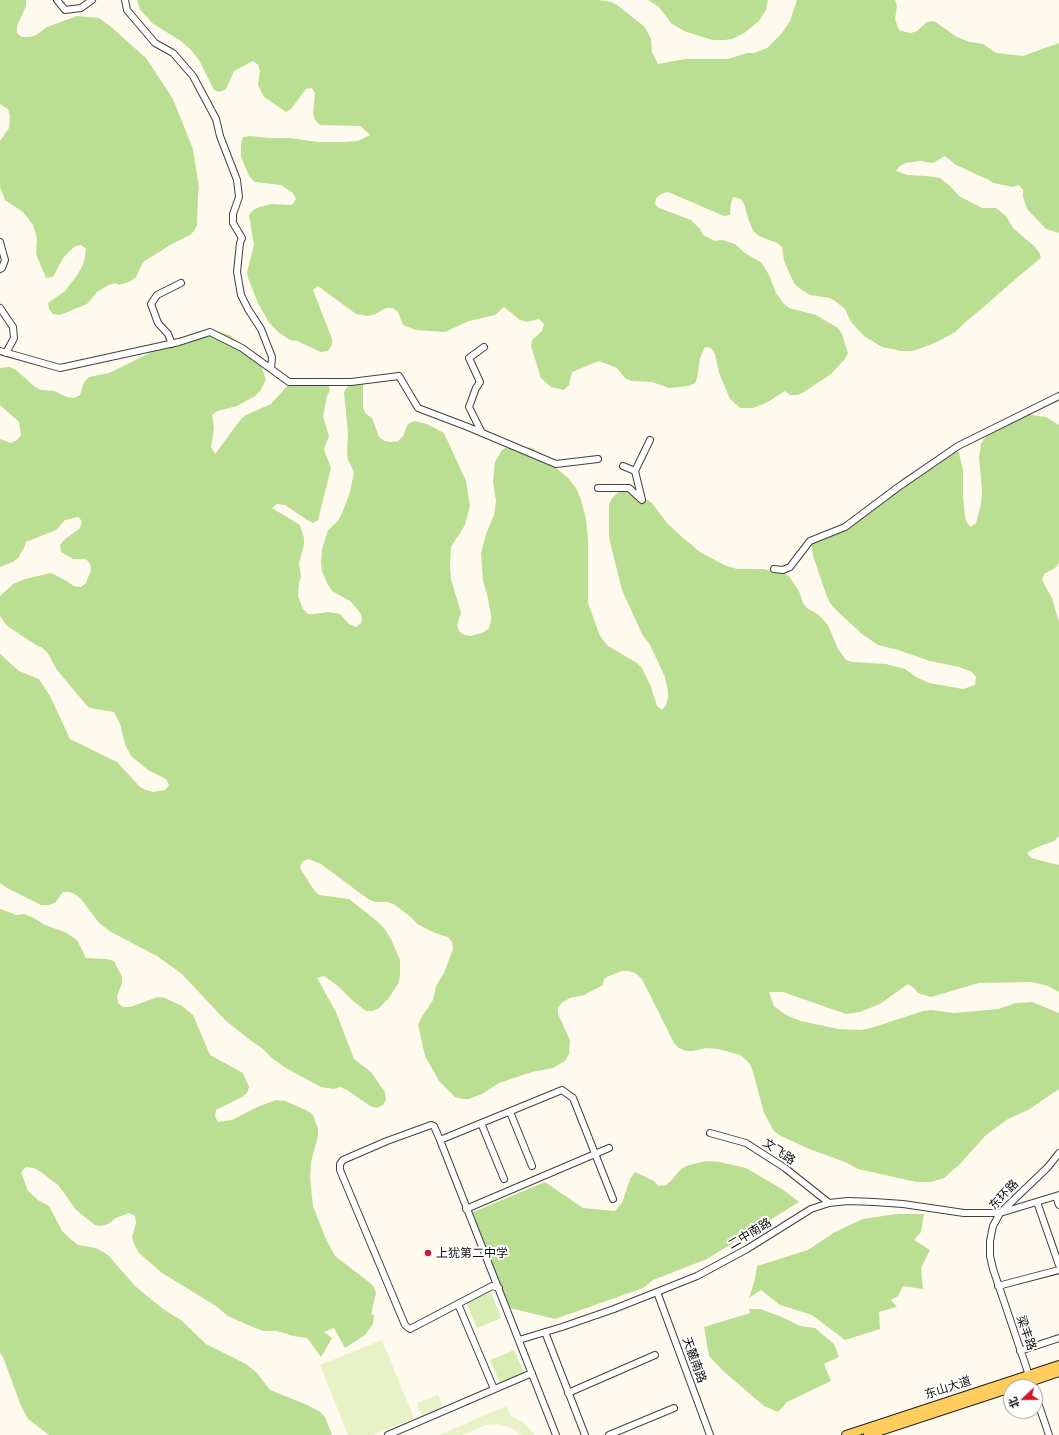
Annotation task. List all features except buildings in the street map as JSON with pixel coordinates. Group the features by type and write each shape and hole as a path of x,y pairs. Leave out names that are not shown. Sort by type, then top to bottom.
{"main road":[{"name":"东山大道","path":"1034,1379 1059,1365"},
{"name":"东山大道","path":"1036,1379 1059,1372"},
{"name":"东山大道","path":"846,1435 1003,1389"},
{"name":"东山大道","path":"868,1435 1003,1391"}],"street":[{"path":"57,0 65,10 81,8 92,0"},
{"path":"125,0 127,10 155,43 173,53 194,76 216,119 220,136 237,180 239,197 233,214 233,223 242,238 240,244 238,272 241,295 260,329 272,356 271,369"},
{"path":"0,242 5,260 2,268 0,269"},
{"path":"172,344 168,334 158,323 152,304 156,295 181,283"},
{"path":"0,308 13,327 14,338 3,352 60,368 172,344 210,332 242,348 289,382 351,382 399,376 418,408 556,464 598,459"},
{"path":"482,433 469,406 480,382 469,358 484,347"},
{"path":"774,568 783,570 790,568 810,541 845,527 897,488 958,446 1059,396"},
{"path":"598,488 629,488 642,500 635,471 650,440"},
{"path":"623,466 635,471"},
{"path":"440,1140 562,1090 573,1098 613,1199"},
{"path":"510,1112 532,1166"},
{"path":"481,1123 504,1179"},
{"path":"498,1288 492,1286 410,1329 405,1325 340,1170 340,1164 343,1160 387,1141 431,1125 434,1126 466,1209 498,1288 519,1340 556,1435"},
{"name":"文飞路","path":"710,1133 746,1143 785,1168 829,1203"},
{"path":"466,1209 609,1148"},
{"name":"东环路","path":"998,1286 990,1256 990,1241 993,1226 1000,1213 1048,1167 1059,1153"},
{"path":"1058,1196 1059,1205"},
{"name":"二中南路","path":"519,1340 614,1309 698,1276 747,1249 811,1209 829,1203 848,1201 874,1202 904,1204 964,1213 1000,1213 1058,1196"},
{"path":"1037,1202 1059,1265"},
{"path":"998,1286 1059,1270"},
{"name":"梁丰路","path":"998,1286 1029,1379"},
{"name":"天麓南路","path":"657,1292 710,1435"},
{"path":"458,1304 494,1389"},
{"path":"545,1332 585,1435"},
{"path":"1020,1350 1059,1338"},
{"path":"568,1393 655,1355"},
{"path":"388,1435 532,1373"},
{"path":"609,1435 674,1408"},
{"path":"1043,1417 1049,1435"}],"green space":[{"path":"0,0 26,0 26,6 17,26 17,33 22,37 36,35 47,27 77,16 99,18 110,26 146,58 173,99 193,149 199,187 197,225 194,231 190,235 143,262 136,277 131,281 119,285 116,283 109,285 97,292 87,304 60,315 53,314 49,309 48,303 65,291 78,274 84,262 86,249 81,245 74,247 63,258 53,277 46,278 36,254 37,238 33,225 23,212 5,200 0,187 0,141 9,128 10,115 8,109 0,104"},
{"path":"137,0 598,0 611,2 617,5 645,27 651,39 652,52 658,64 685,59 728,59 747,53 754,53 767,48 782,33 790,21 797,0 895,0 897,6 895,19 899,30 905,32 911,33 917,31 927,22 934,21 957,37 970,42 983,44 996,53 1023,56 1059,43 1059,233 1046,229 1027,209 1023,197 1023,190 1019,185 1013,187 993,183 956,165 945,156 933,163 919,161 906,163 900,166 896,171 908,175 940,178 959,196 982,208 996,208 1006,216 1013,228 1034,246 1039,252 1041,258 955,332 937,342 919,349 912,351 901,351 882,347 864,336 851,322 845,309 835,301 830,298 810,295 799,288 794,283 784,261 782,247 777,243 759,236 753,231 741,199 733,197 730,215 724,216 668,192 661,194 656,198 655,204 659,208 691,220 700,229 703,235 715,241 722,240 735,244 745,253 762,263 769,275 776,293 784,304 789,308 816,315 838,328 842,334 848,353 845,359 831,374 798,395 790,395 785,391 766,403 753,408 740,408 730,399 719,373 715,354 711,348 705,347 700,358 695,383 689,386 669,388 652,382 632,381 626,379 617,368 599,361 572,372 569,385 564,390 551,387 541,378 531,346 532,340 542,331 544,324 539,319 527,322 520,320 504,307 495,315 469,321 445,332 416,330 403,325 398,312 393,308 386,308 369,316 356,314 318,286 313,290 332,339 332,345 328,351 321,352 297,341 290,340 278,332 268,321 258,303 248,278 247,272 254,245 249,215 253,210 259,207 272,204 292,205 296,199 293,193 281,185 255,182 249,176 241,157 241,143 243,137 250,136 290,138 318,142 345,142 358,141 370,135 360,126 320,125 315,120 313,113 315,93 312,88 306,89 291,109 286,112 264,97 258,85 260,71 258,65 253,61 234,71 226,89 220,92 214,90 199,60 191,50 181,41 152,23 140,9"},
{"path":"648,0 768,0 766,10 759,21 744,33 732,39 712,40 684,31 672,24 659,7"},
{"path":"204,330 217,331 230,335 250,353 262,368 266,380 260,391 255,396 237,406 218,411 212,415 214,429 211,447 215,454 241,419 246,415 271,404 287,386 320,378 326,378 329,384 330,390 327,396 323,416 329,436 324,449 331,468 318,520 313,523 285,505 277,504 272,508 300,525 304,538 304,545 299,563 301,577 298,596 303,609 308,614 328,612 340,614 349,624 356,627 361,623 362,617 359,611 350,601 332,591 322,571 321,563 322,549 328,530 338,521 343,511 350,492 354,472 348,460 347,453 348,433 344,392 352,380 363,382 363,408 366,414 372,418 379,437 385,441 398,441 403,436 408,424 414,421 427,424 444,433 466,481 470,506 465,525 451,547 450,566 451,579 461,613 457,625 459,631 464,635 471,636 484,632 489,628 491,621 487,594 483,581 481,553 486,534 494,515 496,501 493,482 495,462 502,450 507,447 514,446 533,448 568,478 576,488 581,500 586,519 588,540 588,603 600,636 608,646 637,663 642,668 651,687 657,706 662,710 666,705 668,698 665,677 650,645 642,634 622,590 609,538 609,504 612,498 622,488 629,488 652,503 667,523 682,537 700,552 724,565 737,569 763,569 783,573 789,576 799,591 803,603 807,608 819,615 828,625 838,649 846,660 852,662 886,664 905,669 916,677 929,683 963,689 975,685 976,677 972,672 959,667 930,661 878,645 862,634 839,613 827,597 813,556 811,543 869,512 903,478 951,449 958,450 963,470 965,516 967,523 971,527 976,523 981,504 982,490 979,458 981,444 985,438 994,429 1025,414 1046,417 1059,425 1059,563 1055,568 1044,574 1042,580 1052,598 1059,622 1059,836 1054,841 1035,848 1027,853 1031,858 1059,865 1059,992 1048,986 1032,982 979,983 931,997 918,993 908,984 880,1004 860,1012 846,1014 783,992 769,992 774,1006 786,1015 801,1021 838,1029 861,1030 923,1011 931,1010 954,1013 998,1009 1016,1003 1032,1002 1059,1013 1059,1089 1028,1110 1008,1119 985,1136 960,1164 944,1178 931,1182 916,1182 858,1169 845,1162 809,1149 779,1135 774,1131 764,1113 750,1064 740,1055 718,1049 706,1048 686,1051 679,1048 674,1043 642,979 635,973 622,971 604,979 603,985 584,995 570,998 558,1007 558,1014 570,1040 569,1054 565,1061 553,1068 532,1072 499,1083 482,1094 469,1099 455,1097 439,1081 425,1056 418,1025 433,1000 436,986 444,973 453,949 452,942 448,937 435,933 417,924 412,918 395,905 388,902 375,902 368,899 321,864 308,859 302,862 300,868 314,890 319,895 349,899 378,922 391,939 400,960 400,976 398,984 388,999 379,1008 373,1011 366,1011 338,986 324,976 317,978 336,1012 354,1059 371,1072 385,1092 386,1100 383,1105 377,1108 370,1106 347,1090 340,1087 334,1089 321,1087 284,1067 225,1020 182,974 157,956 111,932 99,923 81,899 76,895 70,892 63,892 55,903 41,905 0,883 0,654 19,671 39,679 50,696 70,739 117,762 140,787 146,790 153,792 165,790 169,785 166,779 148,770 131,756 125,744 120,724 114,712 88,707 57,670 46,651 7,626 0,616 0,596 13,584 25,579 51,573 74,586 81,587 86,583 91,570 90,564 86,559 73,559 61,552 60,545 64,540 80,528 82,521 78,517 65,520 56,530 26,542 18,558 13,562 0,567 0,439 11,443 17,440 21,435 19,422 0,405 0,368 9,367 15,369 35,387 41,390 54,391 67,397 74,398 80,395 84,382 89,377 109,373 178,339"},
{"path":"0,909 17,915 24,914 45,925 65,932 77,940 86,958 107,959 114,961 122,977 122,983 117,996 118,1003 123,1007 130,1007 158,997 165,998 182,1006 193,1015 210,1055 243,1073 249,1087 247,1093 242,1097 216,1110 215,1116 218,1122 232,1120 257,1107 276,1100 285,1101 306,1110 313,1115 318,1129 318,1136 311,1162 310,1178 313,1206 325,1237 335,1256 369,1282 374,1287 376,1293 371,1314 374,1315 373,1324 365,1335 345,1348 334,1328 324,1332 332,1338 321,1357 307,1338 293,1336 277,1331 263,1331 248,1325 228,1316 216,1306 162,1273 139,1253 135,1246 132,1237 136,1223 135,1216 129,1213 116,1218 108,1224 101,1226 95,1225 76,1210 59,1186 41,1172 34,1168 26,1167 21,1172 28,1191 38,1200 49,1206 62,1231 73,1241 78,1245 96,1248 108,1255 135,1286 163,1309 181,1320 206,1344 246,1364 257,1373 270,1390 319,1411 325,1417 332,1435 49,1435 28,1419 21,1406 3,1357 0,1353"},
{"path":"706,1161 720,1162 746,1168 782,1189 799,1202 707,1259 653,1280 643,1288 555,1319 510,1308 471,1213 545,1182 583,1208 615,1211 622,1203 630,1179 635,1172 654,1181 659,1186 666,1185 686,1166"},
{"path":"896,1214 924,1214 921,1232 914,1240 930,1250 921,1268 923,1289 903,1286 898,1296 891,1300 897,1307 879,1312 880,1329 845,1340 812,1315 780,1305 761,1290 749,1298 755,1279 757,1266 808,1250 835,1232 863,1219"},
{"path":"491,1292 501,1318 477,1328 466,1302"},
{"path":"749,1309 760,1309 782,1317 800,1326 815,1328 834,1344 839,1357 824,1364 831,1381 787,1402 778,1412 764,1406 722,1370 709,1356 704,1327 750,1313"},
{"path":"382,1340 414,1418 373,1435 348,1435 320,1365"},
{"path":"514,1350 525,1375 501,1385 490,1360"},
{"path":"438,1395 443,1407 422,1416 417,1403"},
{"path":"506,1406 510,1415 525,1424 535,1435 521,1435 512,1428 496,1424 486,1425 462,1435 439,1435"}],"place":[{"name":"上犹第二中学","path":"428,1253"}]}
